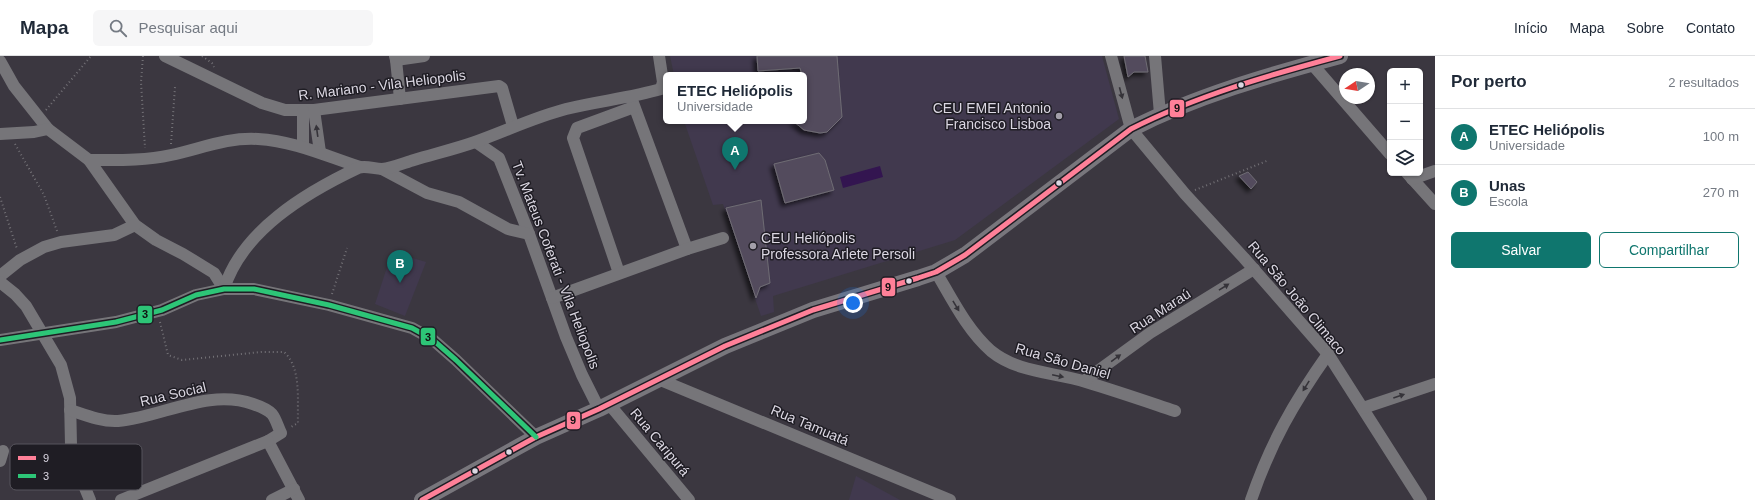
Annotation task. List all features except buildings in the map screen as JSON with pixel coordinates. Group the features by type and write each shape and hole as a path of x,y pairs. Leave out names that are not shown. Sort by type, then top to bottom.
{"main road":[{"path":"422,500 536,438 604,406 658,378 765,328 813,310 936,272 965,255 1131,129 1160,114 1340,56"}],"street":[{"name":"R. Mariano - Vila Heliopolis","path":"165,56 262,103 285,110 308,111 499,86 502,88 513,126"},
{"path":"400,99 396,58 424,56"},
{"path":"619,273 573,138 577,128 662,88 659,56"},
{"path":"1111,56 1131,129"},
{"path":"1155,56 1160,114"},
{"path":"0,61 14,86 48,129 89,160 135,225 156,240 214,273 224,289"},
{"path":"1312,64 1387,151"},
{"path":"89,160 145,159 170,155 230,140 243,139 269,140 304,146 360,167 382,169 476,142 513,126 565,109 633,101"},
{"path":"633,101 687,249"},
{"path":"304,146 308,111"},
{"path":"308,111 320,152"},
{"path":"4,134 48,129"},
{"name":"Rua São João Climaco","path":"1131,129 1185,194 1254,269 1328,354 1421,500"},
{"name":"Tv. Mateus Coferati - Vila Heliopolis","path":"476,142 499,158 582,375 604,406"},
{"path":"224,289 228,275 248,247 265,228 288,209 323,186 360,167"},
{"path":"382,169 427,192 459,202 508,229 529,234"},
{"path":"1423,173 1435,171"},
{"path":"1409,176 1435,204"},
{"path":"0,276 20,260 44,247 61,242 114,235 135,225"},
{"path":"552,298 687,249 724,238"},
{"name":"Rua Maraú","path":"1084,381 1150,333 1254,269"},
{"name":"Rua São Daniel","path":"936,272 956,307 976,335 992,351 1011,364 1084,381 1175,411"},
{"path":"0,282 15,294 26,306 61,365 68,386 71,444"},
{"path":"0,340 116,322 157,311 196,295 224,289 254,289 328,305 412,328 432,339 486,388 536,438"},
{"path":"1251,500 1261,471 1282,424 1328,354"},
{"name":"Rua Tamuatá","path":"658,378 950,500"},
{"path":"1363,408 1435,384"},
{"name":"Rua Social","path":"70,410 95,418 116,421 147,416 210,400 243,400 262,407 272,414 281,433"},
{"name":"Rua Caripurá","path":"604,406 689,500"},
{"path":"121,500 268,440 281,433"},
{"path":"268,440 297,495 272,500"},
{"path":"86,490 90,500"},
{"path":"925,490 933,500"}],"path":[{"path":"39,118 91,56"},
{"path":"143,56 141,82 145,159"},
{"path":"170,155 175,87"},
{"path":"4,134 44,195 61,242"},
{"path":"1185,194 1269,160"},
{"path":"0,197 20,260"},
{"path":"328,305 346,248"},
{"path":"157,311 168,355 182,360 277,351 284,352 288,356 294,372 298,423 281,433"}],"shaded area":[{"path":"670,56 1102,56 1119,119 955,240 773,296 774,312 761,316 723,204 713,205 685,124 807,124 807,72 673,72"},
{"path":"880,166 883,177 843,188 840,177"},
{"path":"392,252 426,262 405,316 375,304"},
{"path":"856,476 900,500 849,500"}],"transit line":[{"name":"9","path":"422,500 536,437 599,409 725,346 813,310 936,272 965,255 1131,129 1207,96 1340,56"},
{"name":"3","path":"0,340 116,322 162,310 196,295 224,289 254,289 329,305 412,328 432,339 456,360 536,437"}],"place":[{"name":"CEU EMEI Antonio Francisco Lisboa","path":"1059,116"},
{"name":"ETEC Heliópolis","path":"735,170"},
{"name":"CEU Heliópolis Professora Arlete Persoli","path":"753,246"},
{"name":"Unas","path":"400,283"}]}
